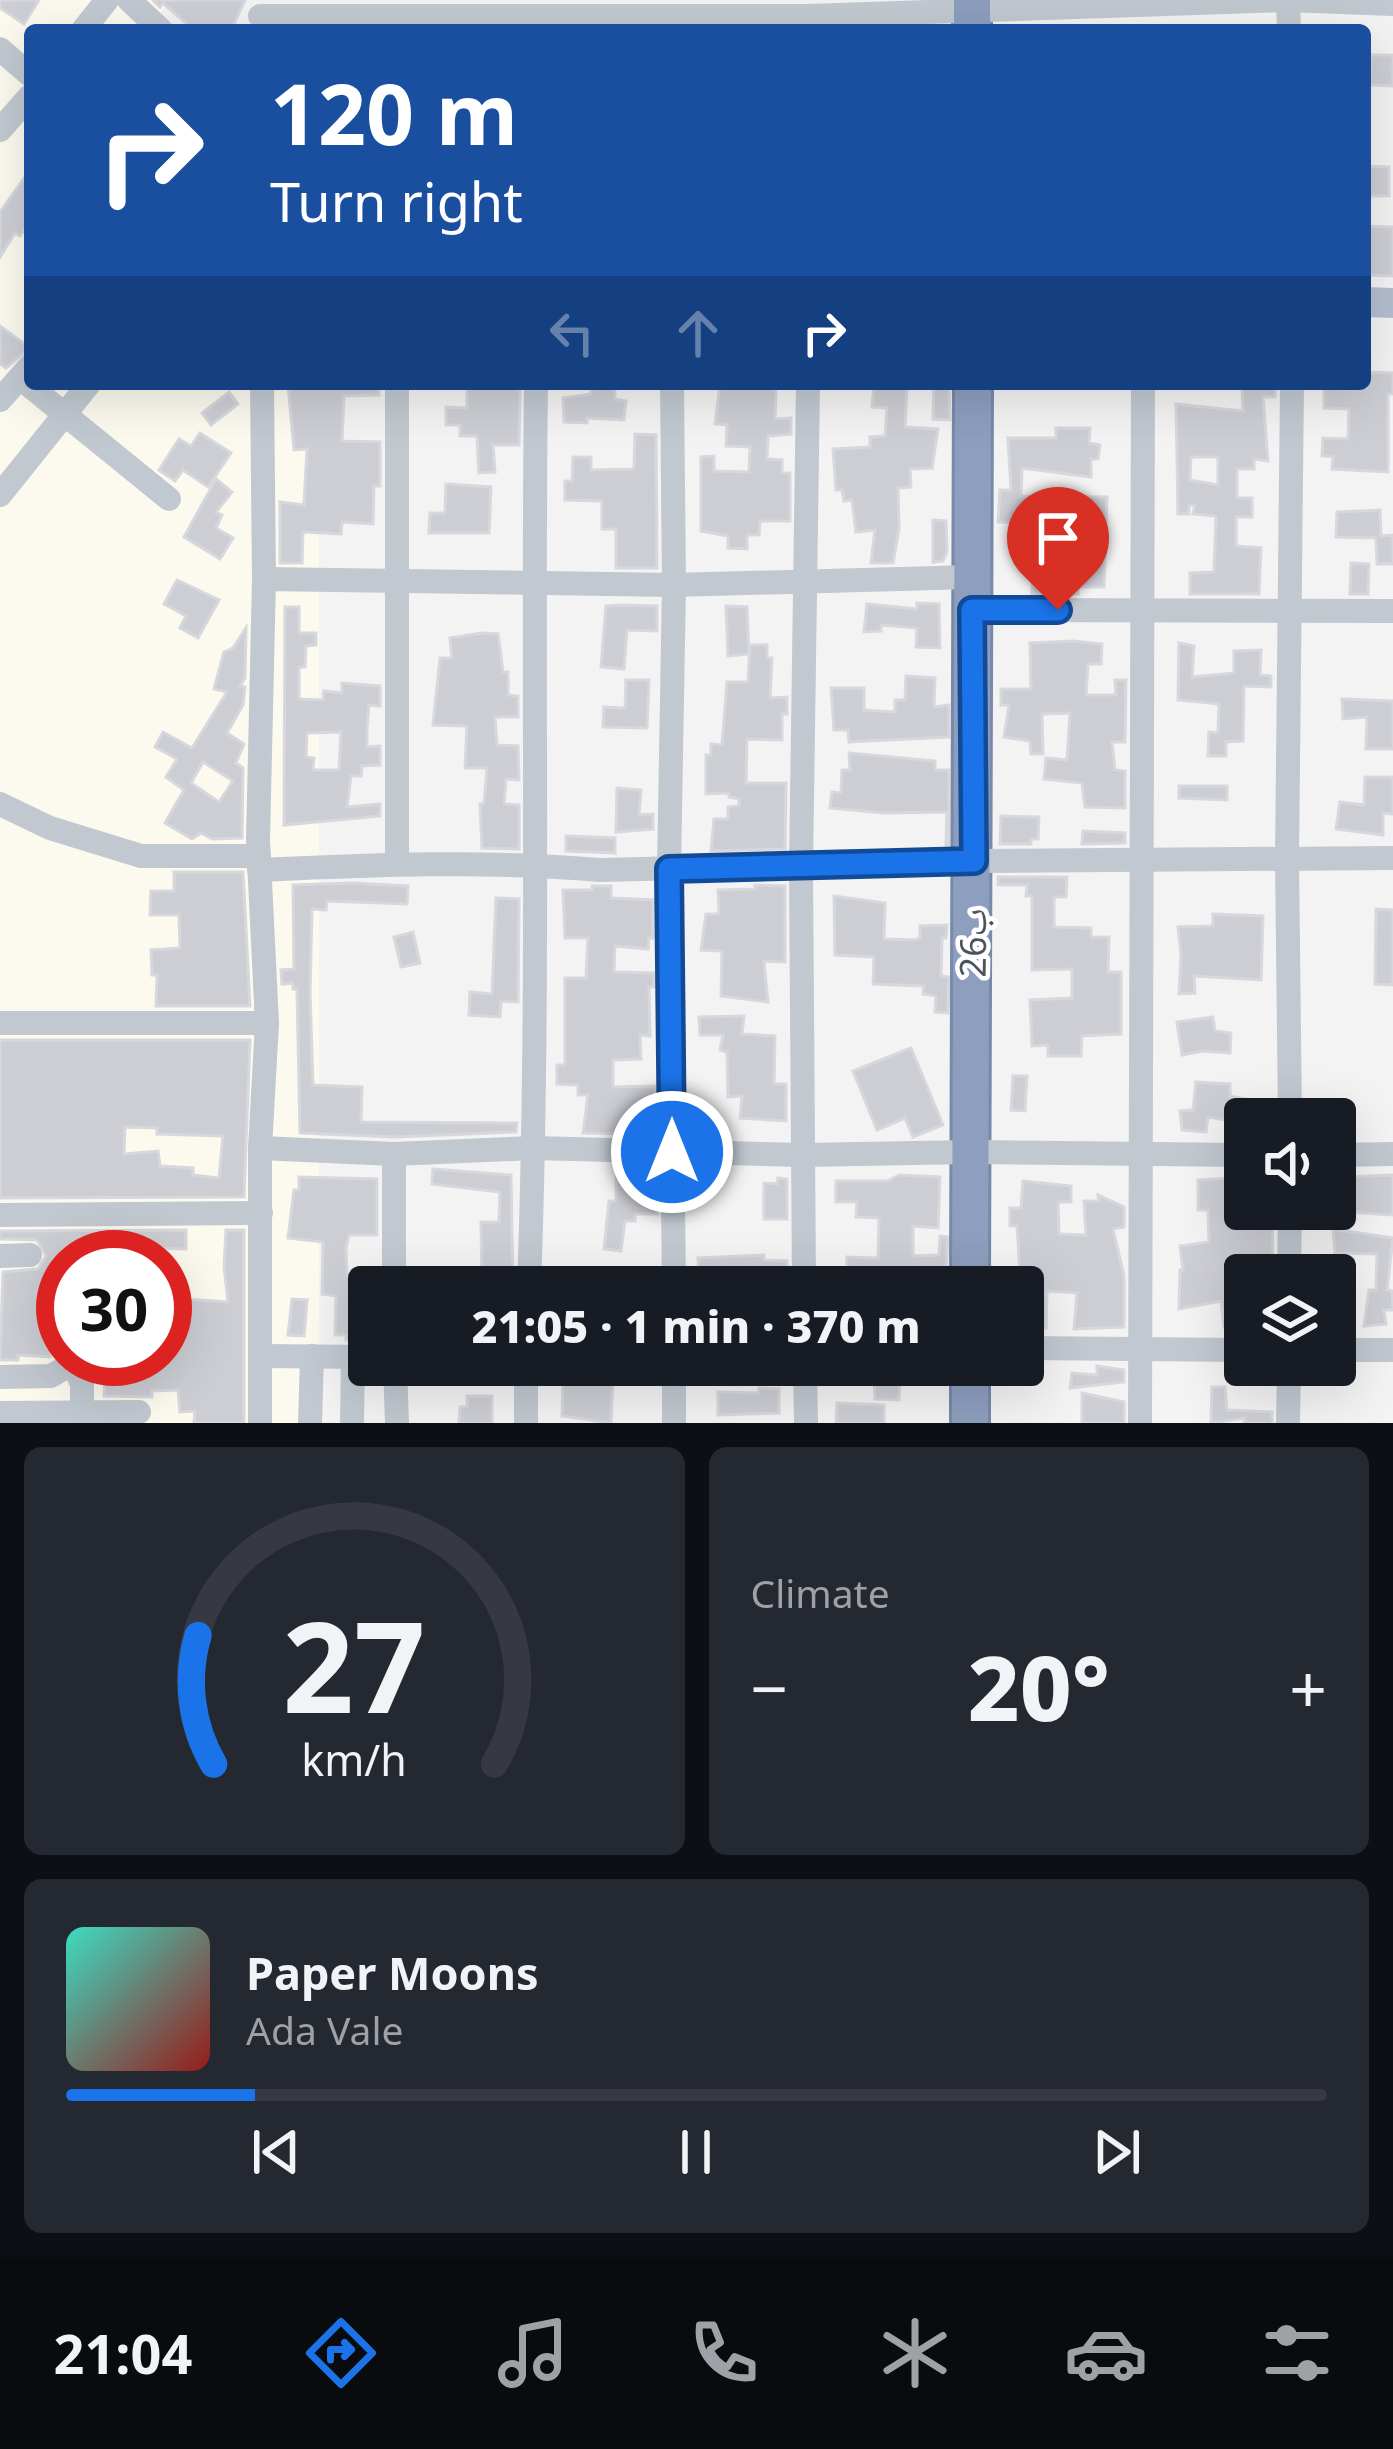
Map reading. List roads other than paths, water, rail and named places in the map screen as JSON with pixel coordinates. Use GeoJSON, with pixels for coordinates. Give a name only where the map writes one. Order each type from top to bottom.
{"type":"FeatureCollection","features":[{"type":"Feature","properties":{"kind":"highway","name":"26ب"},"geometry":{"type":"LineString","coordinates":[[970,1266],[973,390]]}},
{"type":"Feature","properties":{"kind":"highway"},"geometry":{"type":"LineString","coordinates":[[970,1386],[970,1423]]}},
{"type":"Feature","properties":{"kind":"street"},"geometry":{"type":"LineString","coordinates":[[88,24],[107,0]]}},
{"type":"Feature","properties":{"kind":"street"},"geometry":{"type":"LineString","coordinates":[[129,0],[155,24]]}},
{"type":"Feature","properties":{"kind":"street"},"geometry":{"type":"LineString","coordinates":[[260,15],[807,16],[972,14],[1142,2],[1393,4]]}},
{"type":"Feature","properties":{"kind":"street"},"geometry":{"type":"LineString","coordinates":[[0,49],[24,70]]}},
{"type":"Feature","properties":{"kind":"street"},"geometry":{"type":"LineString","coordinates":[[0,130],[24,103]]}},
{"type":"Feature","properties":{"kind":"street"},"geometry":{"type":"LineString","coordinates":[[11,385],[64,412],[169,499]]}},
{"type":"Feature","properties":{"kind":"street"},"geometry":{"type":"LineString","coordinates":[[0,495],[84,390]]}},
{"type":"Feature","properties":{"kind":"street"},"geometry":{"type":"LineString","coordinates":[[260,1423],[260,1148],[267,1023],[259,863],[262,390]]}},
{"type":"Feature","properties":{"kind":"street"},"geometry":{"type":"LineString","coordinates":[[397,390],[397,864]]}},
{"type":"Feature","properties":{"kind":"street"},"geometry":{"type":"LineString","coordinates":[[530,1266],[538,865],[533,583],[536,390]]}},
{"type":"Feature","properties":{"kind":"street"},"geometry":{"type":"LineString","coordinates":[[672,390],[669,869],[674,1266]]}},
{"type":"Feature","properties":{"kind":"street"},"geometry":{"type":"LineString","coordinates":[[804,1266],[801,868],[808,390]]}},
{"type":"Feature","properties":{"kind":"street"},"geometry":{"type":"LineString","coordinates":[[1140,1423],[1143,390]]}},
{"type":"Feature","properties":{"kind":"street"},"geometry":{"type":"LineString","coordinates":[[1290,1098],[1292,390]]}},
{"type":"Feature","properties":{"kind":"street"},"geometry":{"type":"LineString","coordinates":[[264,579],[674,585],[808,582],[1142,610],[1393,611]]}},
{"type":"Feature","properties":{"kind":"street"},"geometry":{"type":"LineString","coordinates":[[0,804],[50,828],[140,856],[259,863],[669,869],[1393,858]]}},
{"type":"Feature","properties":{"kind":"street"},"geometry":{"type":"LineString","coordinates":[[0,1023],[267,1023]]}},
{"type":"Feature","properties":{"kind":"street"},"geometry":{"type":"LineString","coordinates":[[260,1148],[394,1154],[534,1148],[803,1155],[1224,1155]]}},
{"type":"Feature","properties":{"kind":"street"},"geometry":{"type":"LineString","coordinates":[[394,1154],[394,1266]]}},
{"type":"Feature","properties":{"kind":"street"},"geometry":{"type":"LineString","coordinates":[[1356,1155],[1393,1154]]}},
{"type":"Feature","properties":{"kind":"street"},"geometry":{"type":"LineString","coordinates":[[0,1215],[261,1213]]}},
{"type":"Feature","properties":{"kind":"street"},"geometry":{"type":"LineString","coordinates":[[0,1256],[30,1255]]}},
{"type":"Feature","properties":{"kind":"street"},"geometry":{"type":"LineString","coordinates":[[1044,1349],[1224,1350]]}},
{"type":"Feature","properties":{"kind":"street"},"geometry":{"type":"LineString","coordinates":[[1356,1350],[1393,1351]]}},
{"type":"Feature","properties":{"kind":"street"},"geometry":{"type":"LineString","coordinates":[[261,1356],[348,1357]]}},
{"type":"Feature","properties":{"kind":"street"},"geometry":{"type":"LineString","coordinates":[[310,1423],[312,1356]]}},
{"type":"Feature","properties":{"kind":"street"},"geometry":{"type":"LineString","coordinates":[[0,1378],[36,1373]]}},
{"type":"Feature","properties":{"kind":"street"},"geometry":{"type":"LineString","coordinates":[[56,1418],[60,1386]]}},
{"type":"Feature","properties":{"kind":"street"},"geometry":{"type":"LineString","coordinates":[[82,1386],[82,1417]]}},
{"type":"Feature","properties":{"kind":"street"},"geometry":{"type":"LineString","coordinates":[[352,1423],[354,1386]]}},
{"type":"Feature","properties":{"kind":"street"},"geometry":{"type":"LineString","coordinates":[[396,1386],[397,1423]]}},
{"type":"Feature","properties":{"kind":"street"},"geometry":{"type":"LineString","coordinates":[[526,1386],[526,1423]]}},
{"type":"Feature","properties":{"kind":"street"},"geometry":{"type":"LineString","coordinates":[[674,1386],[674,1423]]}},
{"type":"Feature","properties":{"kind":"street"},"geometry":{"type":"LineString","coordinates":[[805,1386],[806,1423]]}},
{"type":"Feature","properties":{"kind":"street"},"geometry":{"type":"LineString","coordinates":[[1288,1423],[1289,1386]]}},
{"type":"Feature","properties":{"kind":"street"},"geometry":{"type":"LineString","coordinates":[[352,1396],[397,1396]]}},
{"type":"Feature","properties":{"kind":"street"},"geometry":{"type":"LineString","coordinates":[[17,1417],[139,1412]]}}]}
